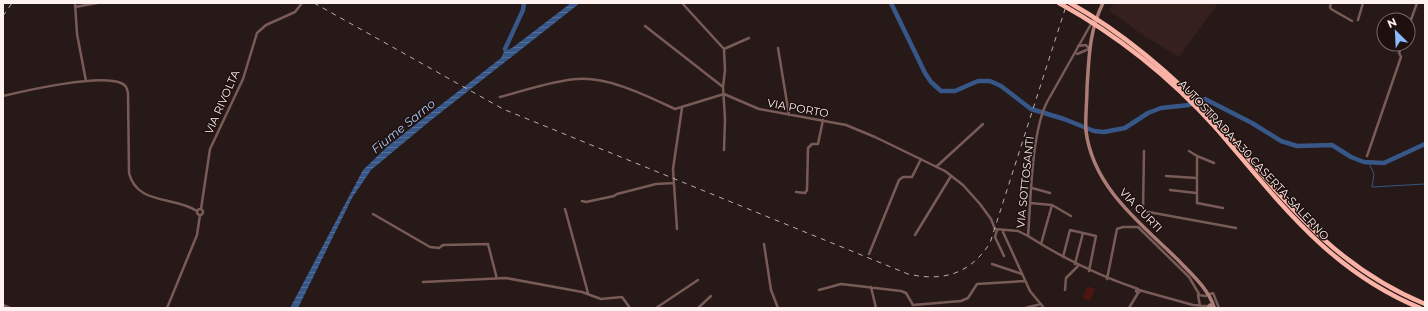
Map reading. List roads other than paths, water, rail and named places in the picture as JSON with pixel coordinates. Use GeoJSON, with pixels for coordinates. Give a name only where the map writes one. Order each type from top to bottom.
{"type":"FeatureCollection","features":[{"type":"Feature","properties":{"kind":"highway","name":"AUTOSTRADA A30 CASERTA-SALERNO"},"geometry":{"type":"LineString","coordinates":[[1060,3],[1093,23],[1145,60],[1218,126],[1297,222],[1328,252],[1383,290],[1420,308]]}},
{"type":"Feature","properties":{"kind":"highway","name":"AUTOSTRADA A30 CASERTA-SALERNO"},"geometry":{"type":"LineString","coordinates":[[1070,3],[1105,24],[1166,71],[1218,126],[1301,219],[1329,246],[1379,282],[1425,304]]}},
{"type":"Feature","properties":{"kind":"main road","name":"VIA CURTI"},"geometry":{"type":"LineString","coordinates":[[1103,3],[1093,28],[1089,49],[1086,120],[1088,139],[1097,168],[1108,188],[1121,205],[1198,281],[1210,300],[1208,307]]}},
{"type":"Feature","properties":{"kind":"street"},"geometry":{"type":"LineString","coordinates":[[86,81],[77,34],[75,5],[97,3]]}},
{"type":"Feature","properties":{"kind":"street","name":"VIA RIVOLTA"},"geometry":{"type":"LineString","coordinates":[[167,308],[197,235],[200,215],[203,212],[201,209],[210,148],[243,79],[257,33],[266,25],[295,12],[302,3]]}},
{"type":"Feature","properties":{"kind":"street"},"geometry":{"type":"LineString","coordinates":[[682,3],[724,49],[724,150]]}},
{"type":"Feature","properties":{"kind":"street","name":"VIA SOTTOSANTI"},"geometry":{"type":"LineString","coordinates":[[1103,3],[1078,46],[1041,116],[1034,152],[1028,236],[1076,265],[1107,279],[1132,287],[1137,291],[1208,307]]}},
{"type":"Feature","properties":{"kind":"street"},"geometry":{"type":"LineString","coordinates":[[1331,3],[1330,7],[1352,21]]}},
{"type":"Feature","properties":{"kind":"street"},"geometry":{"type":"LineString","coordinates":[[1358,20],[1363,3]]}},
{"type":"Feature","properties":{"kind":"street"},"geometry":{"type":"LineString","coordinates":[[645,26],[723,87]]}},
{"type":"Feature","properties":{"kind":"street"},"geometry":{"type":"LineString","coordinates":[[724,49],[749,38]]}},
{"type":"Feature","properties":{"kind":"street"},"geometry":{"type":"LineString","coordinates":[[1077,54],[1089,49],[1086,45],[1078,46]]}},
{"type":"Feature","properties":{"kind":"street"},"geometry":{"type":"LineString","coordinates":[[778,48],[788,115]]}},
{"type":"Feature","properties":{"kind":"street"},"geometry":{"type":"LineString","coordinates":[[1367,156],[1402,57],[1399,52]]}},
{"type":"Feature","properties":{"kind":"street"},"geometry":{"type":"LineString","coordinates":[[500,97],[579,79],[605,82],[634,91],[675,109],[724,94]]}},
{"type":"Feature","properties":{"kind":"street"},"geometry":{"type":"LineString","coordinates":[[3,96],[38,88],[86,81],[118,82],[126,87],[129,112],[129,173],[135,188],[145,194],[197,211],[200,215]]}},
{"type":"Feature","properties":{"kind":"street","name":"VIA PORTO"},"geometry":{"type":"LineString","coordinates":[[724,94],[759,109],[823,120],[852,127],[936,167],[963,185],[980,204],[996,230],[995,237],[1004,256]]}},
{"type":"Feature","properties":{"kind":"street"},"geometry":{"type":"LineString","coordinates":[[677,229],[673,164],[682,108]]}},
{"type":"Feature","properties":{"kind":"street"},"geometry":{"type":"LineString","coordinates":[[796,192],[805,193],[807,190],[808,148],[812,144],[818,144],[823,120]]}},
{"type":"Feature","properties":{"kind":"street"},"geometry":{"type":"LineString","coordinates":[[936,167],[983,124]]}},
{"type":"Feature","properties":{"kind":"street"},"geometry":{"type":"LineString","coordinates":[[1144,151],[1143,211],[1236,228]]}},
{"type":"Feature","properties":{"kind":"street"},"geometry":{"type":"LineString","coordinates":[[1189,151],[1214,163]]}},
{"type":"Feature","properties":{"kind":"street"},"geometry":{"type":"LineString","coordinates":[[1197,156],[1197,203],[1223,208]]}},
{"type":"Feature","properties":{"kind":"street"},"geometry":{"type":"LineString","coordinates":[[869,254],[899,180],[903,177],[912,177],[921,159]]}},
{"type":"Feature","properties":{"kind":"street"},"geometry":{"type":"LineString","coordinates":[[915,235],[951,176]]}},
{"type":"Feature","properties":{"kind":"street"},"geometry":{"type":"LineString","coordinates":[[1166,176],[1196,178]]}},
{"type":"Feature","properties":{"kind":"street"},"geometry":{"type":"LineString","coordinates":[[582,201],[586,202],[614,196],[656,184],[674,184]]}},
{"type":"Feature","properties":{"kind":"street"},"geometry":{"type":"LineString","coordinates":[[1032,188],[1050,193]]}},
{"type":"Feature","properties":{"kind":"street"},"geometry":{"type":"LineString","coordinates":[[1170,190],[1196,193]]}},
{"type":"Feature","properties":{"kind":"street"},"geometry":{"type":"LineString","coordinates":[[1030,203],[1052,205],[1071,216]]}},
{"type":"Feature","properties":{"kind":"street"},"geometry":{"type":"LineString","coordinates":[[1042,244],[1052,205]]}},
{"type":"Feature","properties":{"kind":"street"},"geometry":{"type":"LineString","coordinates":[[197,211],[201,209]]}},
{"type":"Feature","properties":{"kind":"street"},"geometry":{"type":"LineString","coordinates":[[565,209],[588,294]]}},
{"type":"Feature","properties":{"kind":"street"},"geometry":{"type":"LineString","coordinates":[[373,214],[430,247],[439,248],[443,245],[488,244],[497,279]]}},
{"type":"Feature","properties":{"kind":"street"},"geometry":{"type":"LineString","coordinates":[[1107,279],[1117,229],[1123,227],[1138,227],[1189,277],[1200,294],[1198,297],[1208,307]]}},
{"type":"Feature","properties":{"kind":"street"},"geometry":{"type":"LineString","coordinates":[[996,230],[1018,231],[1028,236]]}},
{"type":"Feature","properties":{"kind":"street"},"geometry":{"type":"LineString","coordinates":[[1063,257],[1070,230],[1096,236],[1089,271]]}},
{"type":"Feature","properties":{"kind":"street"},"geometry":{"type":"LineString","coordinates":[[1003,231],[1030,291],[1044,308]]}},
{"type":"Feature","properties":{"kind":"street"},"geometry":{"type":"LineString","coordinates":[[1065,290],[1066,278],[1076,265],[1083,233]]}},
{"type":"Feature","properties":{"kind":"street"},"geometry":{"type":"LineString","coordinates":[[764,244],[771,290],[778,308]]}},
{"type":"Feature","properties":{"kind":"street"},"geometry":{"type":"LineString","coordinates":[[992,264],[1022,274]]}},
{"type":"Feature","properties":{"kind":"street"},"geometry":{"type":"LineString","coordinates":[[423,282],[506,278],[539,283],[588,294],[601,299],[622,297],[630,308]]}},
{"type":"Feature","properties":{"kind":"street"},"geometry":{"type":"LineString","coordinates":[[656,308],[698,280]]}},
{"type":"Feature","properties":{"kind":"street"},"geometry":{"type":"LineString","coordinates":[[819,290],[841,284],[904,291],[913,305],[961,301],[968,298],[977,284],[1025,281]]}},
{"type":"Feature","properties":{"kind":"street"},"geometry":{"type":"LineString","coordinates":[[871,287],[876,308]]}},
{"type":"Feature","properties":{"kind":"street"},"geometry":{"type":"LineString","coordinates":[[1129,308],[1137,291]]}},
{"type":"Feature","properties":{"kind":"street"},"geometry":{"type":"LineString","coordinates":[[1210,294],[1213,293],[1219,308]]}},
{"type":"Feature","properties":{"kind":"street"},"geometry":{"type":"LineString","coordinates":[[1200,294],[1206,296]]}},
{"type":"Feature","properties":{"kind":"street"},"geometry":{"type":"LineString","coordinates":[[698,308],[711,296]]}},
{"type":"Feature","properties":{"kind":"street"},"geometry":{"type":"LineString","coordinates":[[1025,308],[1041,304]]}},
{"type":"Feature","properties":{"kind":"street"},"geometry":{"type":"LineString","coordinates":[[3,305],[10,308]]}},
{"type":"Feature","properties":{"kind":"water","name":"Fiume Sarno"},"geometry":{"type":"Polygon","coordinates":[[[571,3],[580,3],[430,121],[371,170],[352,198],[298,308],[290,308],[363,170],[388,146],[501,58],[507,45],[507,50],[512,48],[571,3]]]}},
{"type":"Feature","properties":{"kind":"waterway"},"geometry":{"type":"LineString","coordinates":[[505,49],[523,10],[524,3]]}},
{"type":"Feature","properties":{"kind":"waterway"},"geometry":{"type":"LineString","coordinates":[[891,3],[925,73],[931,82],[941,91],[955,91],[978,81],[990,81],[1001,86],[1031,109],[1064,119],[1094,131],[1104,132],[1125,128],[1148,113],[1161,108],[1189,105],[1205,99],[1252,123],[1281,141],[1297,146],[1332,145],[1351,157],[1364,162],[1384,163],[1425,144]]}},
{"type":"Feature","properties":{"kind":"waterway"},"geometry":{"type":"LineString","coordinates":[[1369,163],[1374,174],[1372,187],[1425,184]]}},
{"type":"Feature","properties":{"kind":"railway"},"geometry":{"type":"LineString","coordinates":[[3,16],[12,3]]}},
{"type":"Feature","properties":{"kind":"railway"},"geometry":{"type":"LineString","coordinates":[[314,3],[503,109],[908,274],[933,277],[944,276],[964,269],[974,262],[990,243],[1067,3]]}}]}
